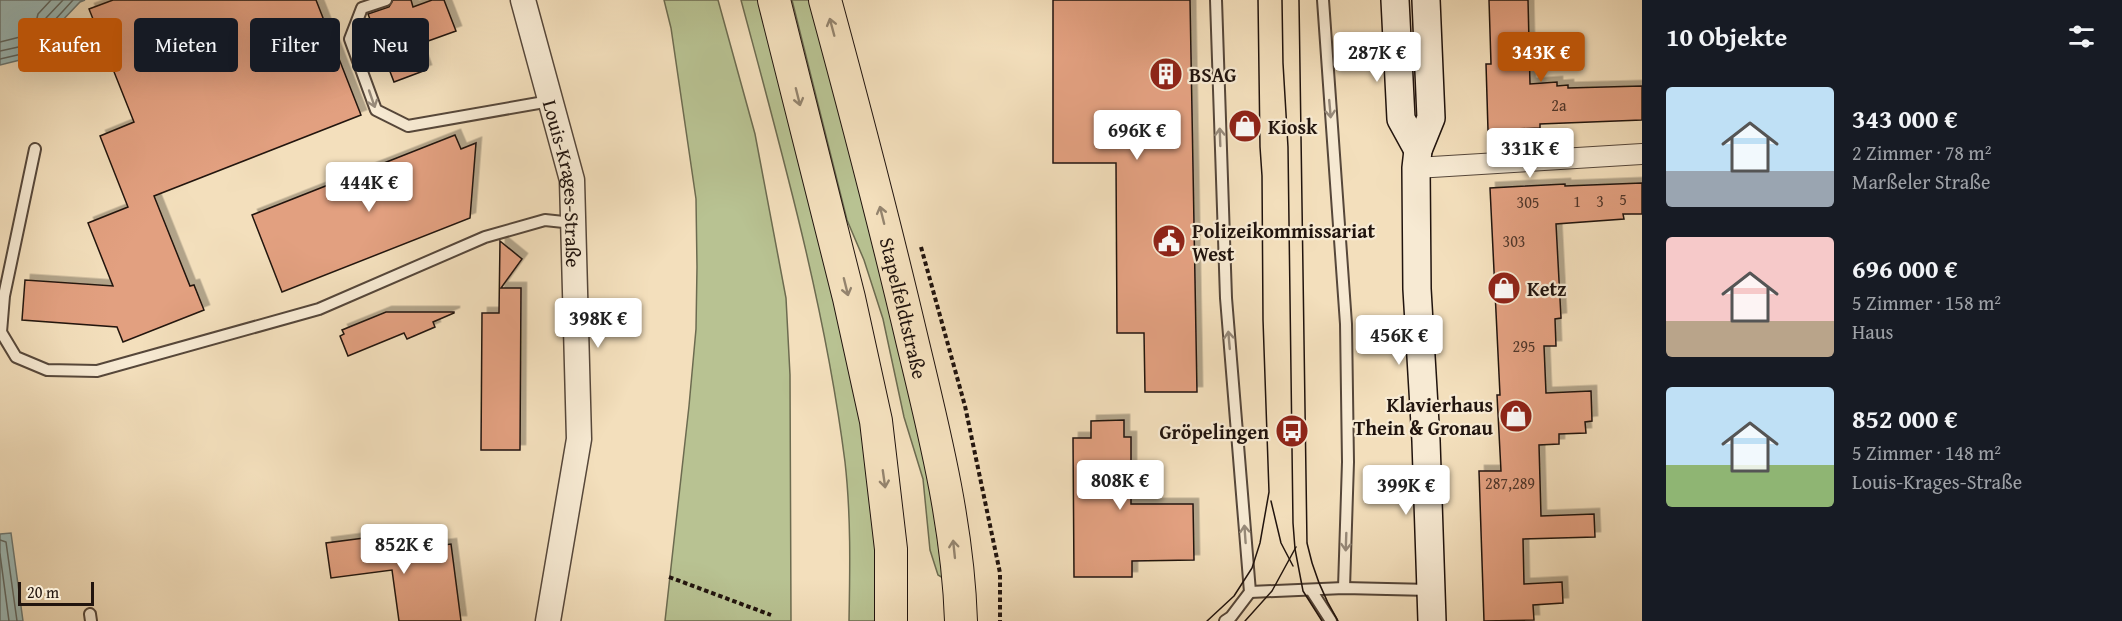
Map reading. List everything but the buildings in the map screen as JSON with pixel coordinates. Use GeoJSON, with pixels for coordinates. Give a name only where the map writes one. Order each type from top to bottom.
{"type":"FeatureCollection","features":[{"type":"Feature","properties":{"kind":"main road"},"geometry":{"type":"LineString","coordinates":[[774,0],[849,298],[876,421],[891,549],[895,616]]}},
{"type":"Feature","properties":{"kind":"main road","name":"Stapelfeldtstraße"},"geometry":{"type":"LineString","coordinates":[[825,0],[894,264],[933,430],[952,526],[961,621]]}},
{"type":"Feature","properties":{"kind":"main road"},"geometry":{"type":"LineString","coordinates":[[1395,0],[1401,119],[1417,159]]}},
{"type":"Feature","properties":{"kind":"main road"},"geometry":{"type":"LineString","coordinates":[[1426,0],[1431,118],[1417,159],[1417,289],[1426,441],[1432,621]]}},
{"type":"Feature","properties":{"kind":"street","name":"Louis-Krages-Straße"},"geometry":{"type":"LineString","coordinates":[[523,0],[572,180],[579,439],[548,621]]}},
{"type":"Feature","properties":{"kind":"street"},"geometry":{"type":"LineString","coordinates":[[1417,159],[1642,154]]}},
{"type":"Feature","properties":{"kind":"lane"},"geometry":{"type":"LineString","coordinates":[[386,0],[362,8],[350,39],[376,110],[408,126],[550,101]]}},
{"type":"Feature","properties":{"kind":"lane"},"geometry":{"type":"LineString","coordinates":[[1216,0],[1226,298],[1250,592],[1231,617],[1225,621]]}},
{"type":"Feature","properties":{"kind":"lane"},"geometry":{"type":"LineString","coordinates":[[1323,0],[1346,324],[1348,462],[1344,588]]}},
{"type":"Feature","properties":{"kind":"lane"},"geometry":{"type":"LineString","coordinates":[[35,149],[4,296],[1,332],[16,357],[47,370],[97,371],[308,312],[485,237],[545,220],[573,223]]}},
{"type":"Feature","properties":{"kind":"lane"},"geometry":{"type":"LineString","coordinates":[[1250,592],[1344,588],[1431,591]]}},
{"type":"Feature","properties":{"kind":"lane"},"geometry":{"type":"LineString","coordinates":[[1311,590],[1331,621]]}},
{"type":"Feature","properties":{"kind":"path"},"geometry":{"type":"LineString","coordinates":[[669,577],[771,615]]}},
{"type":"Feature","properties":{"kind":"green space"},"geometry":{"type":"Polygon","coordinates":[[[664,0],[718,0],[755,134],[786,298],[790,375],[791,621],[665,621],[696,329],[697,267],[696,199],[671,28],[664,0]]]}},
{"type":"Feature","properties":{"kind":"green space"},"geometry":{"type":"Polygon","coordinates":[[[741,0],[761,0],[802,159],[864,436],[874,523],[877,621],[849,621],[850,561],[845,462],[826,345],[801,230],[741,0]]]}},
{"type":"Feature","properties":{"kind":"green space"},"geometry":{"type":"Polygon","coordinates":[[[792,0],[815,0],[919,403],[943,578],[938,575],[930,550],[923,479],[904,417],[883,319],[864,260],[847,220],[792,0]]]}},
{"type":"Feature","properties":{"kind":"water"},"geometry":{"type":"Polygon","coordinates":[[[0,0],[85,0],[80,2],[65,18],[18,18],[18,60],[0,65],[0,0]]]}},
{"type":"Feature","properties":{"kind":"water"},"geometry":{"type":"Polygon","coordinates":[[[11,533],[23,621],[0,621],[0,534],[11,533]]]}},
{"type":"Feature","properties":{"kind":"tram line"},"geometry":{"type":"LineString","coordinates":[[1207,621],[1234,596],[1252,568],[1260,543],[1269,492],[1263,320],[1258,0]]}},
{"type":"Feature","properties":{"kind":"tram line"},"geometry":{"type":"LineString","coordinates":[[1282,0],[1288,147],[1293,523],[1295,549],[1303,591],[1322,621]]}},
{"type":"Feature","properties":{"kind":"tram line"},"geometry":{"type":"LineString","coordinates":[[1299,0],[1307,543],[1319,584],[1338,621]]}},
{"type":"Feature","properties":{"kind":"tram line"},"geometry":{"type":"LineString","coordinates":[[1271,501],[1281,543],[1293,566]]}},
{"type":"Feature","properties":{"kind":"tram line"},"geometry":{"type":"LineString","coordinates":[[1245,621],[1272,591],[1296,547]]}},
{"type":"Feature","properties":{"kind":"place","name":"BSAG"},"geometry":{"type":"Point","coordinates":[1166,74]}},
{"type":"Feature","properties":{"kind":"place","name":"Kiosk"},"geometry":{"type":"Point","coordinates":[1245,126]}},
{"type":"Feature","properties":{"kind":"place","name":"Polizeikommissariat West"},"geometry":{"type":"Point","coordinates":[1169,241]}},
{"type":"Feature","properties":{"kind":"place","name":"Ketz"},"geometry":{"type":"Point","coordinates":[1504,288]}},
{"type":"Feature","properties":{"kind":"place","name":"Klavierhaus Thein & Gronau"},"geometry":{"type":"Point","coordinates":[1516,416]}},
{"type":"Feature","properties":{"kind":"place","name":"Gröpelingen"},"geometry":{"type":"Point","coordinates":[1292,431]}}]}
